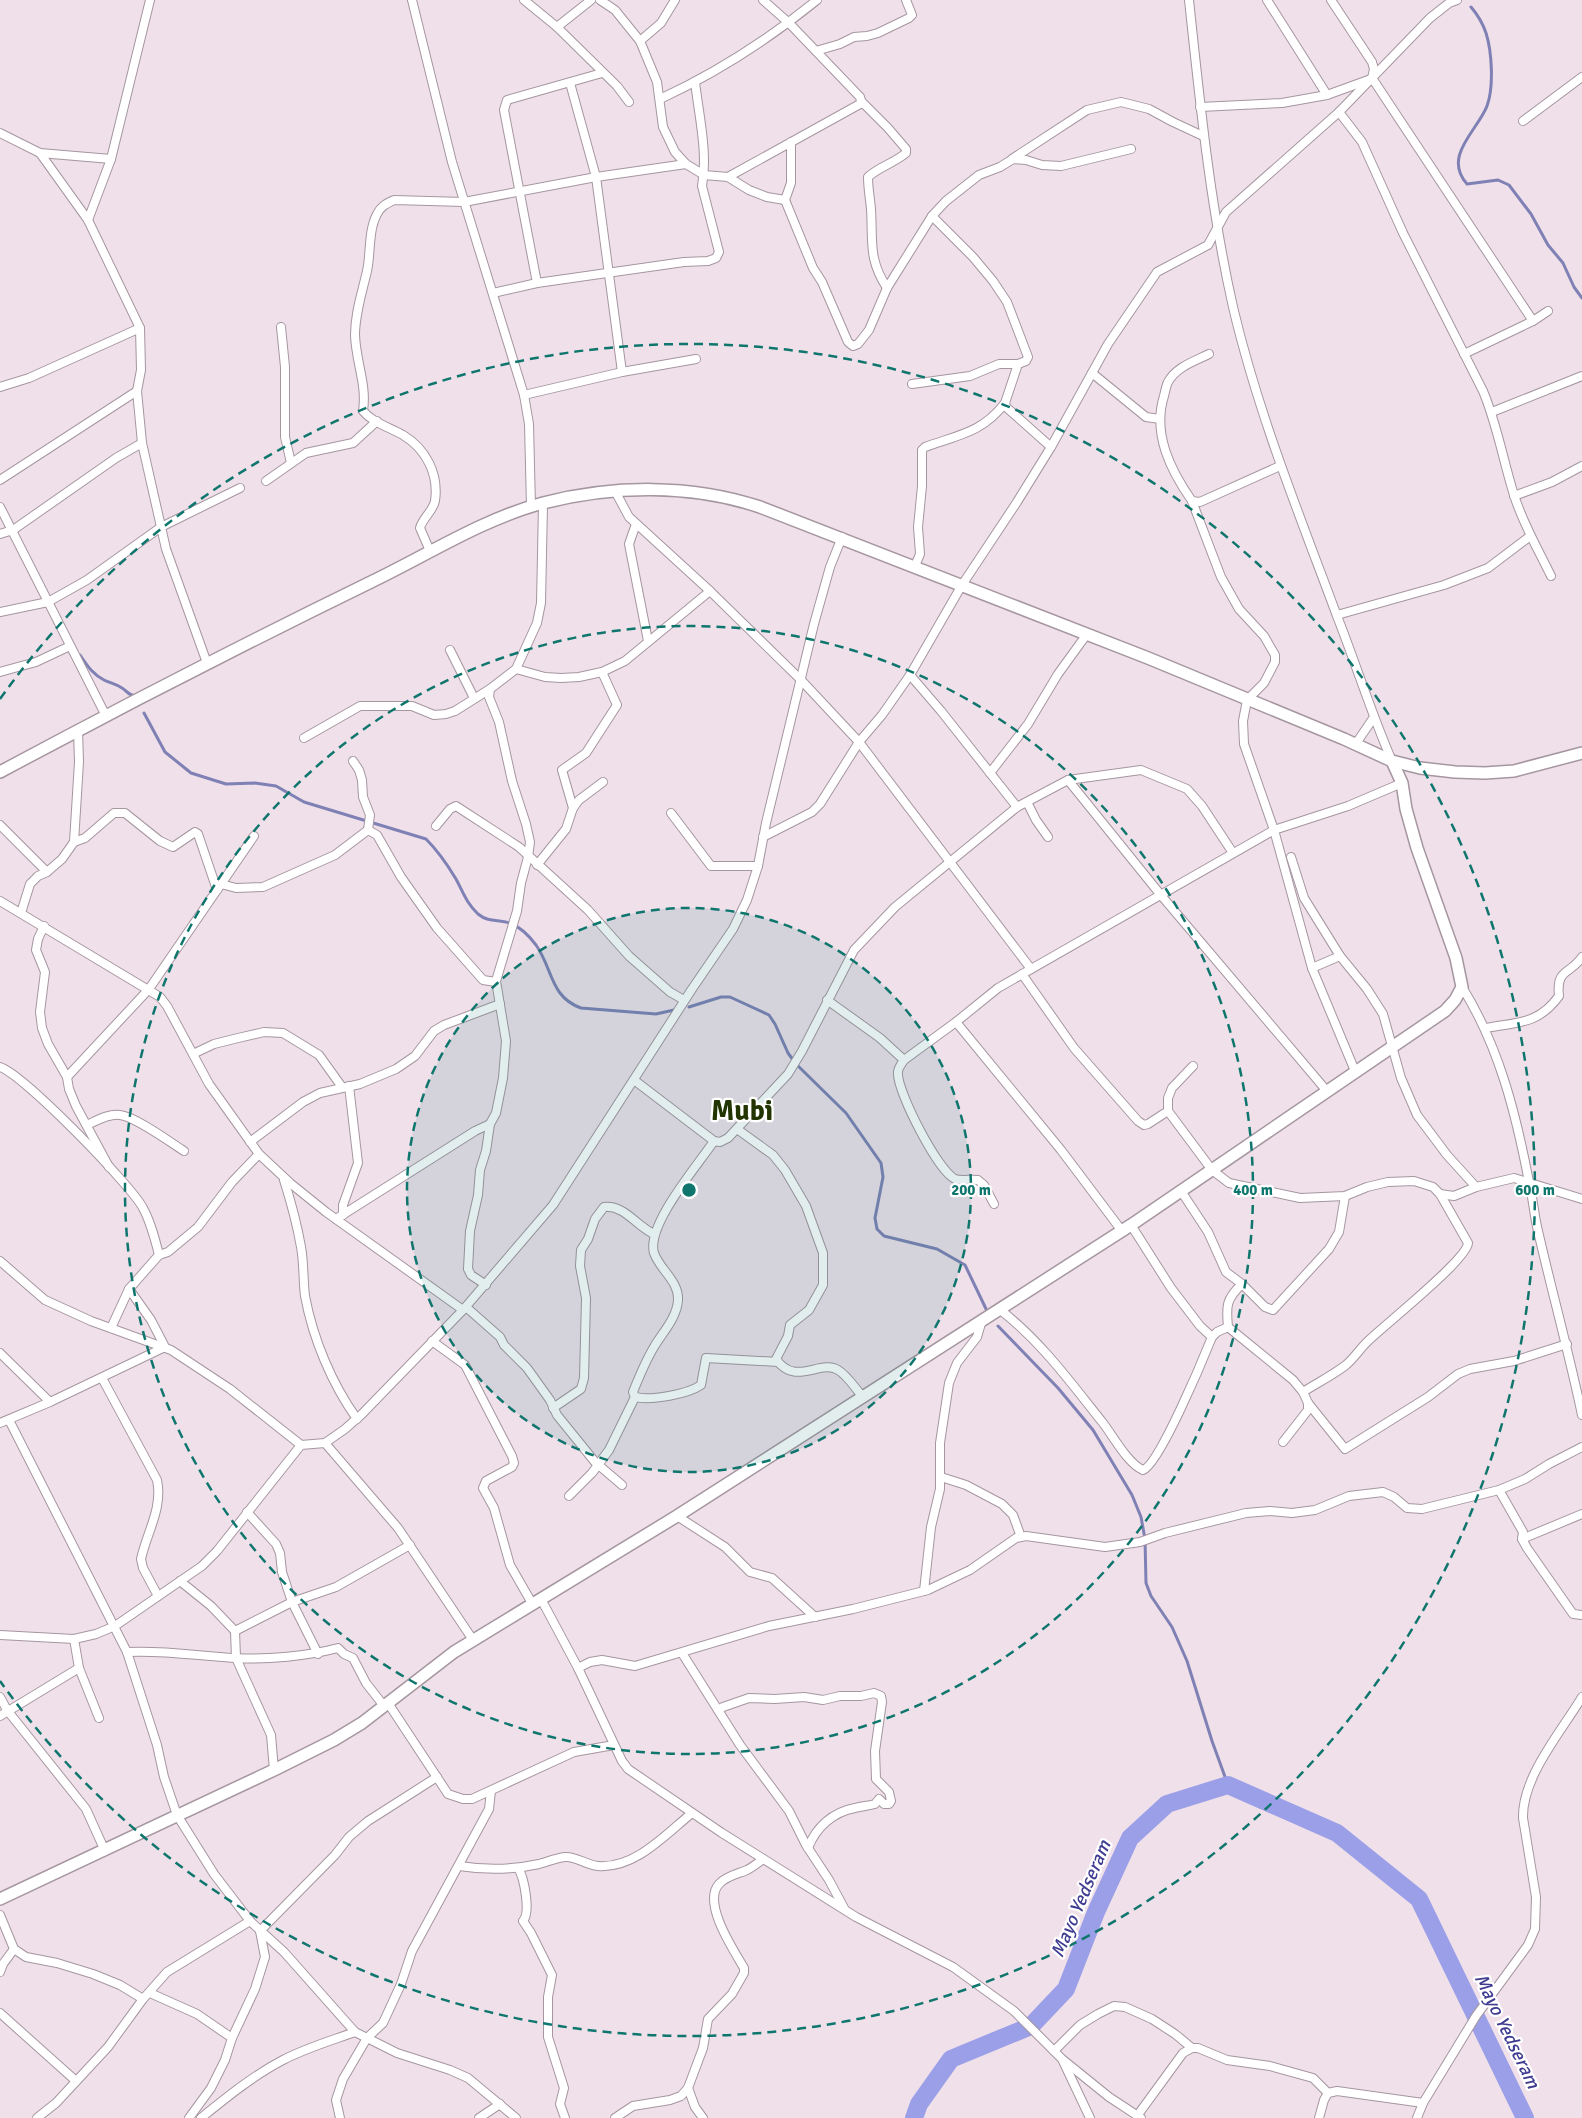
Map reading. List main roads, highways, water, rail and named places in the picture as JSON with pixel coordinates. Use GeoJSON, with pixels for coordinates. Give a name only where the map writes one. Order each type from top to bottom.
{"type":"FeatureCollection","features":[{"type":"Feature","properties":{"kind":"waterway"},"geometry":{"type":"LineString","coordinates":[[1471,7],[1480,19],[1488,41],[1491,59],[1491,89],[1483,115],[1460,153],[1458,163],[1460,174],[1467,184],[1498,180],[1509,185],[1531,214],[1548,245],[1563,263],[1574,287],[1582,298]]}},
{"type":"Feature","properties":{"kind":"waterway"},"geometry":{"type":"LineString","coordinates":[[80,655],[96,675],[135,696]]}},
{"type":"Feature","properties":{"kind":"waterway"},"geometry":{"type":"LineString","coordinates":[[144,713],[165,752],[191,773],[226,784],[255,783],[276,786],[304,802],[426,839],[446,863],[468,902],[478,914],[490,920],[510,923],[531,939],[542,954],[558,990],[571,1003],[581,1008],[656,1014],[674,1010]]}},
{"type":"Feature","properties":{"kind":"waterway"},"geometry":{"type":"LineString","coordinates":[[689,1007],[721,997],[730,997],[769,1015],[788,1053],[796,1064],[846,1113],[881,1163],[883,1177],[875,1218],[877,1229],[884,1236],[937,1249],[965,1265],[988,1313]]}},
{"type":"Feature","properties":{"kind":"waterway"},"geometry":{"type":"LineString","coordinates":[[998,1326],[1058,1388],[1093,1430],[1132,1495],[1141,1517],[1145,1539],[1146,1583],[1151,1596],[1172,1627],[1187,1661],[1228,1785]]}},
{"type":"Feature","properties":{"kind":"waterway","name":"Mayo Yedseram"},"geometry":{"type":"LineString","coordinates":[[914,2118],[919,2104],[951,2059],[1031,2026],[1066,1989],[1096,1912],[1130,1838],[1167,1804],[1228,1785],[1337,1833],[1419,1899],[1525,2118]]}},
{"type":"Feature","properties":{"kind":"district","name":"Mubi"},"geometry":{"type":"Point","coordinates":[742,1111]}}]}
